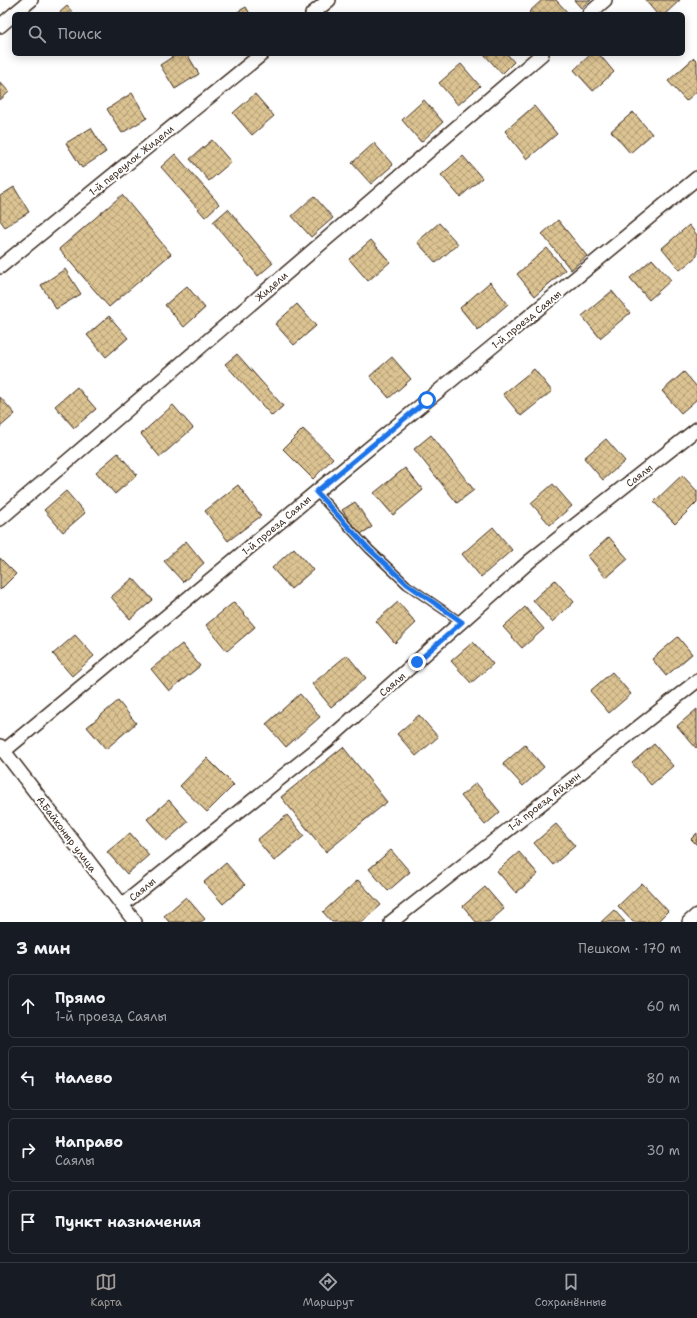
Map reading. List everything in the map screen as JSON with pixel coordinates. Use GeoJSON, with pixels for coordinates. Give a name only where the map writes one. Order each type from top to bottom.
{"type":"FeatureCollection","features":[{"type":"Feature","properties":{"kind":"street"},"geometry":{"type":"LineString","coordinates":[[16,12],[31,0]]}},
{"type":"Feature","properties":{"kind":"street"},"geometry":{"type":"LineString","coordinates":[[314,12],[329,0]]}},
{"type":"Feature","properties":{"kind":"street"},"geometry":{"type":"LineString","coordinates":[[591,12],[605,0]]}},
{"type":"Feature","properties":{"kind":"street"},"geometry":{"type":"LineString","coordinates":[[0,26],[12,16]]}},
{"type":"Feature","properties":{"kind":"street","name":"1-й переулок Жидели"},"geometry":{"type":"LineString","coordinates":[[0,267],[260,56]]}},
{"type":"Feature","properties":{"kind":"street","name":"Жидели"},"geometry":{"type":"LineString","coordinates":[[0,519],[540,56]]}},
{"type":"Feature","properties":{"kind":"street","name":"1-й проезд Саялы"},"geometry":{"type":"LineString","coordinates":[[2,749],[697,178]]}},
{"type":"Feature","properties":{"kind":"street","name":"Саялы"},"geometry":{"type":"LineString","coordinates":[[122,905],[327,741],[532,560],[697,429]]}},
{"type":"Feature","properties":{"kind":"street","name":"1-й проезд Айдын"},"geometry":{"type":"LineString","coordinates":[[391,922],[697,681]]}},
{"type":"Feature","properties":{"kind":"street","name":"А.Байконыр улица"},"geometry":{"type":"LineString","coordinates":[[2,749],[135,922]]}},
{"type":"Feature","properties":{"kind":"street"},"geometry":{"type":"LineString","coordinates":[[688,922],[697,915]]}},
{"type":"Feature","properties":{"kind":"lane"},"geometry":{"type":"LineString","coordinates":[[316,492],[369,549],[407,584],[462,622]]}},
{"type":"Feature","properties":{"kind":"building"},"geometry":{"type":"Polygon","coordinates":[[[542,0],[556,0],[567,12],[529,12],[542,0]]]}},
{"type":"Feature","properties":{"kind":"building"},"geometry":{"type":"Polygon","coordinates":[[[574,0],[591,0],[581,8],[574,0]]]}},
{"type":"Feature","properties":{"kind":"building"},"geometry":{"type":"Polygon","coordinates":[[[645,0],[680,0],[667,12],[655,12],[645,0]]]}},
{"type":"Feature","properties":{"kind":"building"},"geometry":{"type":"Polygon","coordinates":[[[67,6],[72,12],[60,12],[67,6]]]}},
{"type":"Feature","properties":{"kind":"building"},"geometry":{"type":"Polygon","coordinates":[[[246,7],[249,12],[237,12],[246,7]]]}},
{"type":"Feature","properties":{"kind":"building"},"geometry":{"type":"Polygon","coordinates":[[[174,56],[188,56],[199,74],[175,89],[160,65],[174,56]]]}},
{"type":"Feature","properties":{"kind":"building"},"geometry":{"type":"Polygon","coordinates":[[[486,56],[509,56],[514,62],[502,74],[486,56]]]}},
{"type":"Feature","properties":{"kind":"building"},"geometry":{"type":"Polygon","coordinates":[[[589,56],[601,56],[614,72],[593,91],[574,70],[589,56]]]}},
{"type":"Feature","properties":{"kind":"building"},"geometry":{"type":"Polygon","coordinates":[[[694,58],[697,61],[697,91],[686,101],[668,81],[694,58]]]}},
{"type":"Feature","properties":{"kind":"building"},"geometry":{"type":"Polygon","coordinates":[[[461,64],[480,86],[458,105],[439,83],[461,64]]]}},
{"type":"Feature","properties":{"kind":"building"},"geometry":{"type":"Polygon","coordinates":[[[0,82],[9,92],[0,100],[0,82]]]}},
{"type":"Feature","properties":{"kind":"building"},"geometry":{"type":"Polygon","coordinates":[[[132,93],[147,118],[122,133],[107,109],[132,93]]]}},
{"type":"Feature","properties":{"kind":"building"},"geometry":{"type":"Polygon","coordinates":[[[255,94],[274,116],[252,135],[233,113],[255,94]]]}},
{"type":"Feature","properties":{"kind":"building"},"geometry":{"type":"Polygon","coordinates":[[[424,100],[443,122],[421,142],[402,120],[424,100]]]}},
{"type":"Feature","properties":{"kind":"building"},"geometry":{"type":"Polygon","coordinates":[[[534,106],[557,134],[527,159],[505,131],[534,106]]]}},
{"type":"Feature","properties":{"kind":"building"},"geometry":{"type":"Polygon","coordinates":[[[633,112],[652,134],[630,153],[611,131],[633,112]]]}},
{"type":"Feature","properties":{"kind":"building"},"geometry":{"type":"Polygon","coordinates":[[[91,128],[106,152],[82,168],[66,143],[91,128]]]}},
{"type":"Feature","properties":{"kind":"building"},"geometry":{"type":"Polygon","coordinates":[[[212,140],[231,162],[209,181],[190,159],[212,140]]]}},
{"type":"Feature","properties":{"kind":"building"},"geometry":{"type":"Polygon","coordinates":[[[374,143],[393,165],[371,184],[352,163],[374,143]]]}},
{"type":"Feature","properties":{"kind":"building"},"geometry":{"type":"Polygon","coordinates":[[[175,154],[219,204],[205,217],[161,167],[175,154]]]}},
{"type":"Feature","properties":{"kind":"building"},"geometry":{"type":"Polygon","coordinates":[[[463,156],[482,178],[460,197],[441,175],[463,156]]]}},
{"type":"Feature","properties":{"kind":"building"},"geometry":{"type":"Polygon","coordinates":[[[14,187],[29,212],[5,227],[0,220],[0,196],[14,187]]]}},
{"type":"Feature","properties":{"kind":"building"},"geometry":{"type":"Polygon","coordinates":[[[122,195],[171,254],[109,307],[59,249],[122,195]]]}},
{"type":"Feature","properties":{"kind":"building"},"geometry":{"type":"Polygon","coordinates":[[[314,196],[333,218],[311,237],[292,216],[314,196]]]}},
{"type":"Feature","properties":{"kind":"building"},"geometry":{"type":"Polygon","coordinates":[[[228,209],[273,263],[258,276],[213,222],[228,209]]]}},
{"type":"Feature","properties":{"kind":"building"},"geometry":{"type":"Polygon","coordinates":[[[558,220],[587,256],[571,270],[542,234],[558,220]]]}},
{"type":"Feature","properties":{"kind":"building"},"geometry":{"type":"Polygon","coordinates":[[[439,223],[458,244],[436,263],[417,242],[439,223]]]}},
{"type":"Feature","properties":{"kind":"building"},"geometry":{"type":"Polygon","coordinates":[[[689,225],[697,235],[697,256],[680,270],[662,248],[689,225]]]}},
{"type":"Feature","properties":{"kind":"building"},"geometry":{"type":"Polygon","coordinates":[[[371,240],[390,262],[368,281],[349,259],[371,240]]]}},
{"type":"Feature","properties":{"kind":"building"},"geometry":{"type":"Polygon","coordinates":[[[547,248],[565,270],[535,296],[517,274],[547,248]]]}},
{"type":"Feature","properties":{"kind":"building"},"geometry":{"type":"Polygon","coordinates":[[[652,259],[671,280],[649,300],[630,278],[652,259]]]}},
{"type":"Feature","properties":{"kind":"building"},"geometry":{"type":"Polygon","coordinates":[[[65,269],[81,294],[56,309],[41,285],[65,269]]]}},
{"type":"Feature","properties":{"kind":"building"},"geometry":{"type":"Polygon","coordinates":[[[490,282],[508,304],[478,330],[460,308],[490,282]]]}},
{"type":"Feature","properties":{"kind":"building"},"geometry":{"type":"Polygon","coordinates":[[[187,286],[205,308],[184,327],[165,305],[187,286]]]}},
{"type":"Feature","properties":{"kind":"building"},"geometry":{"type":"Polygon","coordinates":[[[612,291],[630,313],[600,338],[582,316],[612,291]]]}},
{"type":"Feature","properties":{"kind":"building"},"geometry":{"type":"Polygon","coordinates":[[[297,304],[316,326],[294,345],[275,324],[297,304]]]}},
{"type":"Feature","properties":{"kind":"building"},"geometry":{"type":"Polygon","coordinates":[[[109,316],[128,338],[106,357],[87,335],[109,316]]]}},
{"type":"Feature","properties":{"kind":"building"},"geometry":{"type":"Polygon","coordinates":[[[237,354],[283,406],[272,416],[225,364],[237,354]]]}},
{"type":"Feature","properties":{"kind":"building"},"geometry":{"type":"Polygon","coordinates":[[[392,357],[411,379],[389,398],[370,376],[392,357]]]}},
{"type":"Feature","properties":{"kind":"building"},"geometry":{"type":"Polygon","coordinates":[[[534,369],[552,391],[521,416],[503,394],[534,369]]]}},
{"type":"Feature","properties":{"kind":"building"},"geometry":{"type":"Polygon","coordinates":[[[684,372],[697,387],[697,399],[681,413],[662,391],[684,372]]]}},
{"type":"Feature","properties":{"kind":"building"},"geometry":{"type":"Polygon","coordinates":[[[77,387],[96,409],[74,428],[55,406],[77,387]]]}},
{"type":"Feature","properties":{"kind":"building"},"geometry":{"type":"Polygon","coordinates":[[[0,397],[15,414],[0,427],[0,397]]]}},
{"type":"Feature","properties":{"kind":"building"},"geometry":{"type":"Polygon","coordinates":[[[173,405],[193,428],[160,457],[141,434],[173,405]]]}},
{"type":"Feature","properties":{"kind":"building"},"geometry":{"type":"Polygon","coordinates":[[[303,429],[333,458],[313,479],[283,449],[303,429]]]}},
{"type":"Feature","properties":{"kind":"building"},"geometry":{"type":"Polygon","coordinates":[[[431,435],[474,490],[457,503],[414,449],[431,435]]]}},
{"type":"Feature","properties":{"kind":"building"},"geometry":{"type":"Polygon","coordinates":[[[606,439],[625,461],[603,480],[584,458],[606,439]]]}},
{"type":"Feature","properties":{"kind":"building"},"geometry":{"type":"Polygon","coordinates":[[[118,453],[137,475],[115,494],[96,472],[118,453]]]}},
{"type":"Feature","properties":{"kind":"building"},"geometry":{"type":"Polygon","coordinates":[[[405,468],[423,490],[393,515],[374,493],[405,468]]]}},
{"type":"Feature","properties":{"kind":"building"},"geometry":{"type":"Polygon","coordinates":[[[682,475],[697,491],[697,502],[675,524],[654,502],[682,475]]]}},
{"type":"Feature","properties":{"kind":"building"},"geometry":{"type":"Polygon","coordinates":[[[553,484],[572,506],[550,525],[531,503],[553,484]]]}},
{"type":"Feature","properties":{"kind":"building"},"geometry":{"type":"Polygon","coordinates":[[[238,485],[261,516],[228,541],[205,511],[238,485]]]}},
{"type":"Feature","properties":{"kind":"building"},"geometry":{"type":"Polygon","coordinates":[[[66,491],[85,513],[63,532],[44,510],[66,491]]]}},
{"type":"Feature","properties":{"kind":"building"},"geometry":{"type":"Polygon","coordinates":[[[355,502],[372,527],[359,535],[342,510],[355,502]]]}},
{"type":"Feature","properties":{"kind":"building"},"geometry":{"type":"Polygon","coordinates":[[[493,527],[512,550],[481,577],[462,554],[493,527]]]}},
{"type":"Feature","properties":{"kind":"building"},"geometry":{"type":"Polygon","coordinates":[[[609,537],[628,559],[606,578],[588,556],[609,537]]]}},
{"type":"Feature","properties":{"kind":"building"},"geometry":{"type":"Polygon","coordinates":[[[186,541],[204,563],[183,582],[164,561],[186,541]]]}},
{"type":"Feature","properties":{"kind":"building"},"geometry":{"type":"Polygon","coordinates":[[[294,548],[313,570],[291,589],[272,568],[294,548]]]}},
{"type":"Feature","properties":{"kind":"building"},"geometry":{"type":"Polygon","coordinates":[[[0,558],[16,574],[0,590],[0,558]]]}},
{"type":"Feature","properties":{"kind":"building"},"geometry":{"type":"Polygon","coordinates":[[[133,578],[153,600],[130,619],[111,597],[133,578]]]}},
{"type":"Feature","properties":{"kind":"building"},"geometry":{"type":"Polygon","coordinates":[[[555,580],[574,602],[552,622],[533,600],[555,580]]]}},
{"type":"Feature","properties":{"kind":"building"},"geometry":{"type":"Polygon","coordinates":[[[234,602],[255,627],[227,651],[206,625],[234,602]]]}},
{"type":"Feature","properties":{"kind":"building"},"geometry":{"type":"Polygon","coordinates":[[[398,602],[416,623],[395,643],[376,621],[398,602]]]}},
{"type":"Feature","properties":{"kind":"building"},"geometry":{"type":"Polygon","coordinates":[[[525,607],[544,629],[522,648],[503,627],[525,607]]]}},
{"type":"Feature","properties":{"kind":"building"},"geometry":{"type":"Polygon","coordinates":[[[75,635],[94,656],[72,676],[53,654],[75,635]]]}},
{"type":"Feature","properties":{"kind":"building"},"geometry":{"type":"Polygon","coordinates":[[[678,637],[692,654],[666,676],[652,659],[678,637]]]}},
{"type":"Feature","properties":{"kind":"building"},"geometry":{"type":"Polygon","coordinates":[[[473,642],[493,664],[471,683],[451,661],[473,642]]]}},
{"type":"Feature","properties":{"kind":"building"},"geometry":{"type":"Polygon","coordinates":[[[182,644],[200,666],[169,691],[151,669],[182,644]]]}},
{"type":"Feature","properties":{"kind":"building"},"geometry":{"type":"Polygon","coordinates":[[[347,655],[366,678],[331,707],[312,684],[347,655]]]}},
{"type":"Feature","properties":{"kind":"building"},"geometry":{"type":"Polygon","coordinates":[[[612,672],[631,694],[609,713],[590,691],[612,672]]]}},
{"type":"Feature","properties":{"kind":"building"},"geometry":{"type":"Polygon","coordinates":[[[300,694],[320,717],[286,747],[266,724],[300,694]]]}},
{"type":"Feature","properties":{"kind":"building"},"geometry":{"type":"Polygon","coordinates":[[[118,701],[136,723],[106,749],[87,727],[118,701]]]}},
{"type":"Feature","properties":{"kind":"building"},"geometry":{"type":"Polygon","coordinates":[[[697,709],[697,747],[696,748],[677,726],[697,709]]]}},
{"type":"Feature","properties":{"kind":"building"},"geometry":{"type":"Polygon","coordinates":[[[419,715],[438,737],[416,756],[397,734],[419,715]]]}},
{"type":"Feature","properties":{"kind":"building"},"geometry":{"type":"Polygon","coordinates":[[[654,744],[673,766],[651,785],[632,763],[654,744]]]}},
{"type":"Feature","properties":{"kind":"building"},"geometry":{"type":"Polygon","coordinates":[[[525,745],[544,767],[523,786],[503,764],[525,745]]]}},
{"type":"Feature","properties":{"kind":"building"},"geometry":{"type":"Polygon","coordinates":[[[343,747],[387,802],[326,852],[281,797],[343,747]]]}},
{"type":"Feature","properties":{"kind":"building"},"geometry":{"type":"Polygon","coordinates":[[[207,758],[234,785],[207,812],[180,786],[207,758]]]}},
{"type":"Feature","properties":{"kind":"building"},"geometry":{"type":"Polygon","coordinates":[[[476,783],[500,812],[485,825],[461,796],[476,783]]]}},
{"type":"Feature","properties":{"kind":"building"},"geometry":{"type":"Polygon","coordinates":[[[169,800],[188,822],[166,841],[147,819],[169,800]]]}},
{"type":"Feature","properties":{"kind":"building"},"geometry":{"type":"Polygon","coordinates":[[[287,815],[304,836],[274,861],[257,840],[287,815]]]}},
{"type":"Feature","properties":{"kind":"building"},"geometry":{"type":"Polygon","coordinates":[[[556,824],[575,846],[553,865],[534,843],[556,824]]]}},
{"type":"Feature","properties":{"kind":"building"},"geometry":{"type":"Polygon","coordinates":[[[130,833],[149,855],[127,874],[107,852],[130,833]]]}},
{"type":"Feature","properties":{"kind":"building"},"geometry":{"type":"Polygon","coordinates":[[[697,833],[697,845],[691,839],[697,833]]]}},
{"type":"Feature","properties":{"kind":"building"},"geometry":{"type":"Polygon","coordinates":[[[391,850],[410,872],[388,891],[369,869],[391,850]]]}},
{"type":"Feature","properties":{"kind":"building"},"geometry":{"type":"Polygon","coordinates":[[[519,852],[538,874],[516,893],[497,871],[519,852]]]}},
{"type":"Feature","properties":{"kind":"building"},"geometry":{"type":"Polygon","coordinates":[[[226,863],[245,885],[223,904],[204,882],[226,863]]]}},
{"type":"Feature","properties":{"kind":"building"},"geometry":{"type":"Polygon","coordinates":[[[358,880],[381,905],[362,922],[332,922],[323,912],[358,880]]]}},
{"type":"Feature","properties":{"kind":"building"},"geometry":{"type":"Polygon","coordinates":[[[642,883],[668,911],[657,922],[633,922],[618,906],[642,883]]]}},
{"type":"Feature","properties":{"kind":"building"},"geometry":{"type":"Polygon","coordinates":[[[485,887],[504,909],[489,922],[476,922],[463,906],[485,887]]]}},
{"type":"Feature","properties":{"kind":"building"},"geometry":{"type":"Polygon","coordinates":[[[186,897],[205,919],[201,922],[169,922],[164,916],[186,897]]]}},
{"type":"Feature","properties":{"kind":"building"},"geometry":{"type":"Polygon","coordinates":[[[614,910],[625,922],[601,922],[614,910]]]}},
{"type":"Feature","properties":{"kind":"route"},"geometry":{"type":"LineString","coordinates":[[417,662],[462,622],[407,584],[369,549],[316,492],[427,400]]}}]}
